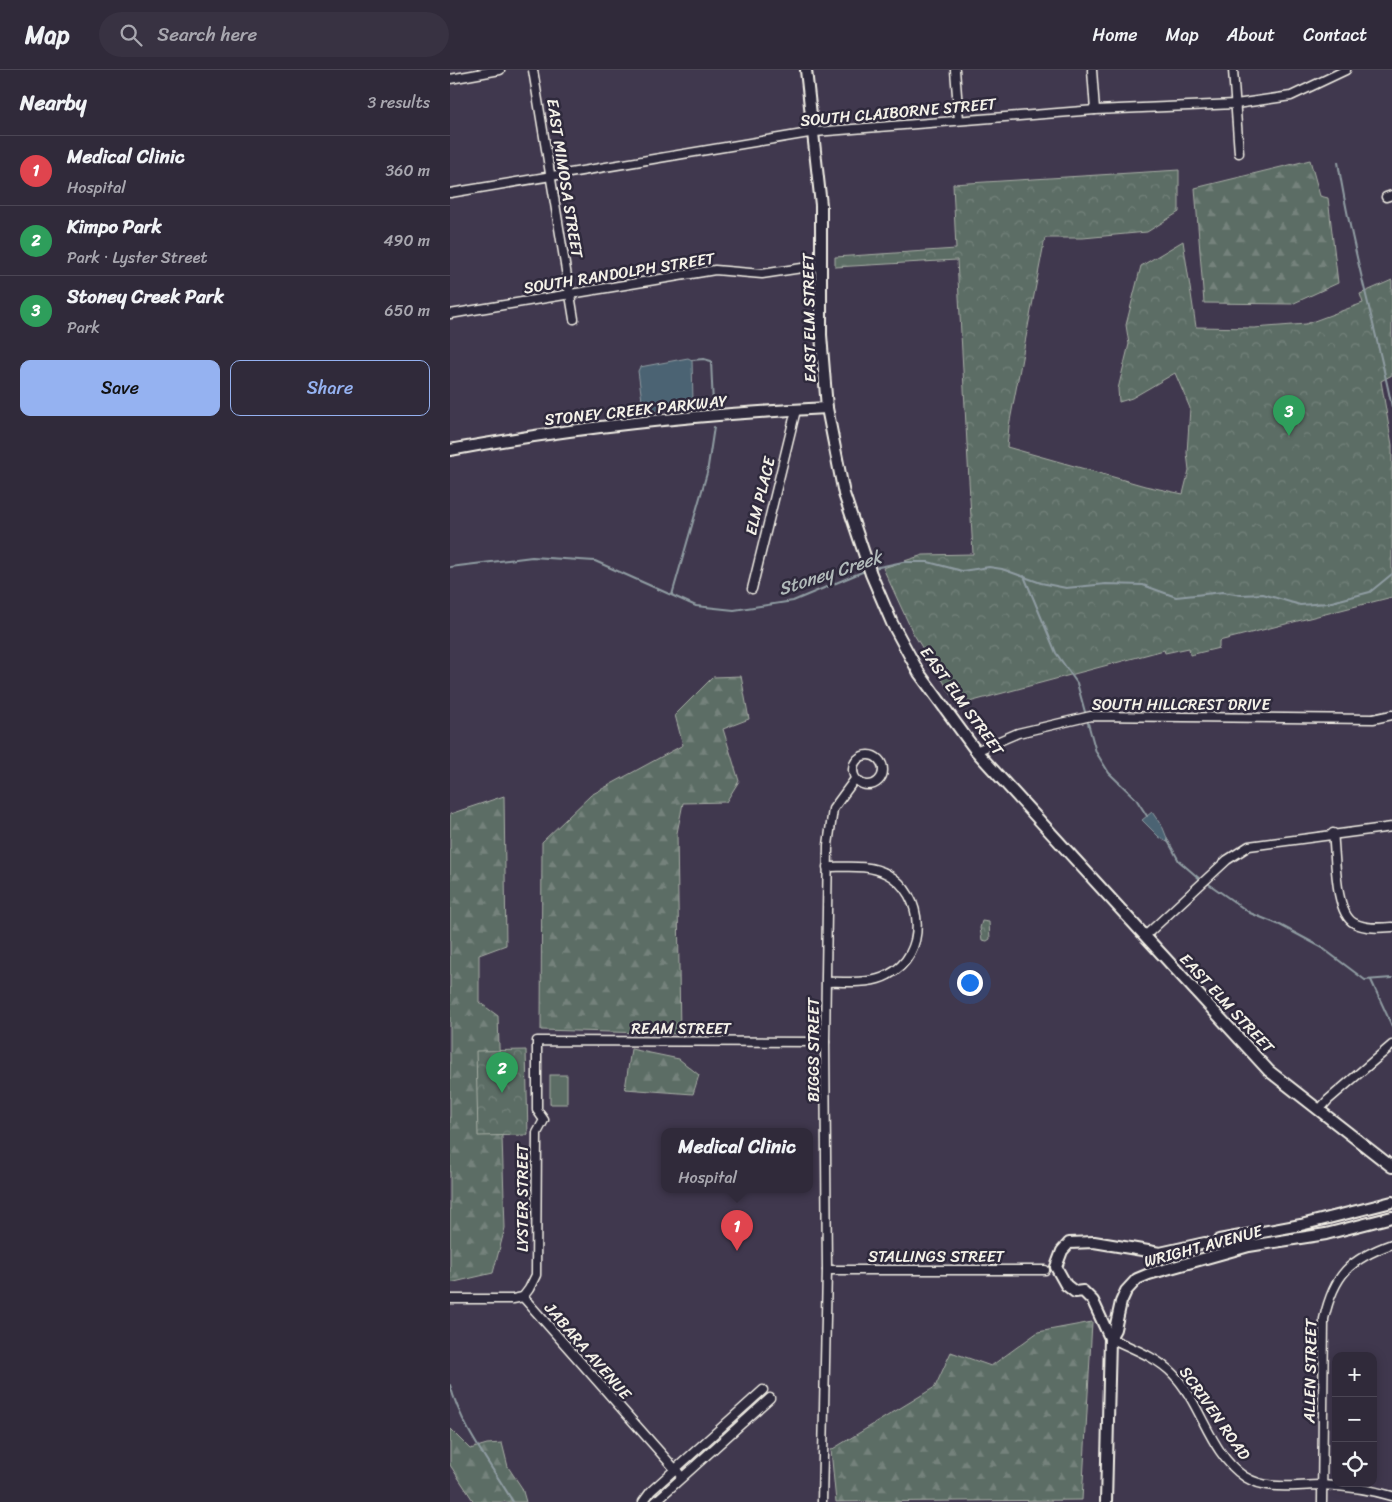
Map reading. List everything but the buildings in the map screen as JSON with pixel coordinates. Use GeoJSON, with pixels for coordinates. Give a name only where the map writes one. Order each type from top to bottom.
{"type":"FeatureCollection","features":[{"type":"Feature","properties":{"kind":"street"},"geometry":{"type":"LineString","coordinates":[[450,79],[500,70]]}},
{"type":"Feature","properties":{"kind":"street","name":"EAST MIMOSA STREET"},"geometry":{"type":"LineString","coordinates":[[533,70],[574,319]]}},
{"type":"Feature","properties":{"kind":"street","name":"EAST ELM STREET"},"geometry":{"type":"LineString","coordinates":[[806,70],[821,205],[821,335],[826,408],[844,494],[864,555],[892,623],[919,673],[976,751],[1269,1071],[1392,1167]]}},
{"type":"Feature","properties":{"kind":"street"},"geometry":{"type":"LineString","coordinates":[[955,70],[959,120]]}},
{"type":"Feature","properties":{"kind":"street"},"geometry":{"type":"LineString","coordinates":[[1092,70],[1095,110]]}},
{"type":"Feature","properties":{"kind":"street"},"geometry":{"type":"LineString","coordinates":[[1233,70],[1238,153]]}},
{"type":"Feature","properties":{"kind":"street","name":"SOUTH CLAIBORNE STREET"},"geometry":{"type":"LineString","coordinates":[[450,193],[814,132],[1095,110],[1236,104],[1291,96],[1346,70]]}},
{"type":"Feature","properties":{"kind":"street","name":"SOUTH RANDOLPH STREET"},"geometry":{"type":"LineString","coordinates":[[450,314],[715,270],[762,274],[822,265]]}},
{"type":"Feature","properties":{"kind":"street","name":"STONEY CREEK PARKWAY"},"geometry":{"type":"LineString","coordinates":[[450,450],[516,438],[689,418],[826,408]]}},
{"type":"Feature","properties":{"kind":"street","name":"ELM PLACE"},"geometry":{"type":"LineString","coordinates":[[752,589],[796,410]]}},
{"type":"Feature","properties":{"kind":"street","name":"SOUTH HILLCREST DRIVE"},"geometry":{"type":"LineString","coordinates":[[976,751],[1018,733],[1091,716],[1373,719],[1392,715]]}},
{"type":"Feature","properties":{"kind":"street"},"geometry":{"type":"LineString","coordinates":[[870,754],[880,759],[884,769],[881,778],[873,785],[865,785],[855,778],[852,769],[853,763],[859,756],[870,754]]}},
{"type":"Feature","properties":{"kind":"street","name":"BIGGS STREET"},"geometry":{"type":"LineString","coordinates":[[822,1502],[827,1270],[827,867],[833,809],[855,778]]}},
{"type":"Feature","properties":{"kind":"street"},"geometry":{"type":"LineString","coordinates":[[1145,936],[1227,860],[1249,846],[1334,833],[1392,827]]}},
{"type":"Feature","properties":{"kind":"street"},"geometry":{"type":"LineString","coordinates":[[1334,833],[1340,906],[1352,923],[1374,929],[1392,927]]}},
{"type":"Feature","properties":{"kind":"street"},"geometry":{"type":"LineString","coordinates":[[827,867],[871,868],[888,874],[903,886],[913,902],[917,919],[917,936],[912,951],[901,965],[888,975],[871,981],[827,982]]}},
{"type":"Feature","properties":{"kind":"street","name":"REAM STREET"},"geometry":{"type":"LineString","coordinates":[[537,1041],[826,1042]]}},
{"type":"Feature","properties":{"kind":"street","name":"LYSTER STREET"},"geometry":{"type":"LineString","coordinates":[[523,1296],[536,1275],[537,1133],[544,1120],[537,1110],[537,1041]]}},
{"type":"Feature","properties":{"kind":"street"},"geometry":{"type":"LineString","coordinates":[[1318,1110],[1392,1045]]}},
{"type":"Feature","properties":{"kind":"street","name":"WRIGHT AVENUE"},"geometry":{"type":"LineString","coordinates":[[1219,1240],[1301,1225],[1392,1202]]}},
{"type":"Feature","properties":{"kind":"street","name":"WRIGHT AVENUE"},"geometry":{"type":"LineString","coordinates":[[1110,1338],[1115,1329],[1121,1302],[1126,1291],[1138,1280],[1149,1274],[1249,1246],[1326,1234],[1392,1217]]}},
{"type":"Feature","properties":{"kind":"street","name":"WRIGHT AVENUE"},"geometry":{"type":"LineString","coordinates":[[1110,1338],[1093,1301],[1083,1291],[1075,1292],[1066,1285],[1056,1267],[1068,1243],[1094,1242],[1160,1253],[1205,1243]]}},
{"type":"Feature","properties":{"kind":"street","name":"ALLEN STREET"},"geometry":{"type":"LineString","coordinates":[[1322,1502],[1324,1319],[1329,1296],[1343,1272],[1365,1254],[1392,1244]]}},
{"type":"Feature","properties":{"kind":"street","name":"STALLINGS STREET"},"geometry":{"type":"LineString","coordinates":[[827,1270],[1045,1270]]}},
{"type":"Feature","properties":{"kind":"street","name":"JABARA AVENUE"},"geometry":{"type":"LineString","coordinates":[[450,1299],[513,1299],[523,1296],[682,1478]]}},
{"type":"Feature","properties":{"kind":"street"},"geometry":{"type":"LineString","coordinates":[[1106,1502],[1110,1338]]}},
{"type":"Feature","properties":{"kind":"street","name":"SCRIVEN ROAD"},"geometry":{"type":"LineString","coordinates":[[1110,1338],[1160,1363],[1173,1374],[1230,1463],[1246,1477],[1270,1486],[1322,1485],[1374,1491],[1392,1496]]}},
{"type":"Feature","properties":{"kind":"street"},"geometry":{"type":"LineString","coordinates":[[643,1502],[651,1491],[763,1390]]}},
{"type":"Feature","properties":{"kind":"street"},"geometry":{"type":"LineString","coordinates":[[655,1502],[770,1398]]}},
{"type":"Feature","properties":{"kind":"green space"},"geometry":{"type":"Polygon","coordinates":[[[1310,160],[1320,196],[1328,198],[1338,283],[1292,304],[1204,303],[1195,188],[1310,160]]]}},
{"type":"Feature","properties":{"kind":"green space"},"geometry":{"type":"Polygon","coordinates":[[[1179,170],[1179,212],[1147,232],[1083,238],[1045,238],[1009,426],[1007,447],[1145,486],[1183,494],[1189,470],[1187,453],[1190,408],[1175,373],[1132,398],[1119,402],[1118,389],[1129,344],[1126,325],[1141,266],[1183,241],[1196,327],[1254,328],[1306,324],[1363,303],[1360,294],[1392,280],[1392,375],[1381,381],[1392,445],[1392,597],[1219,641],[1219,648],[1190,655],[1189,648],[1165,653],[1164,650],[958,705],[913,633],[883,568],[923,555],[973,554],[957,260],[835,267],[835,257],[956,249],[953,184],[1179,170]]]}},
{"type":"Feature","properties":{"kind":"green space"},"geometry":{"type":"Polygon","coordinates":[[[741,676],[749,719],[723,729],[739,781],[726,802],[683,803],[677,833],[680,1034],[541,1030],[542,842],[591,795],[683,745],[675,715],[713,677],[741,676]]]}},
{"type":"Feature","properties":{"kind":"green space"},"geometry":{"type":"Polygon","coordinates":[[[504,796],[506,945],[479,955],[479,1002],[498,1016],[505,1228],[493,1273],[450,1283],[450,814],[504,796]]]}},
{"type":"Feature","properties":{"kind":"green space"},"geometry":{"type":"Polygon","coordinates":[[[982,921],[989,922],[990,939],[987,941],[982,940],[980,928],[982,921]]]}},
{"type":"Feature","properties":{"kind":"green space"},"geometry":{"type":"Polygon","coordinates":[[[631,1049],[679,1059],[699,1075],[693,1094],[625,1089],[631,1049]]]}},
{"type":"Feature","properties":{"kind":"green space"},"geometry":{"type":"Polygon","coordinates":[[[526,1050],[528,1135],[478,1136],[476,1051],[526,1050]]]}},
{"type":"Feature","properties":{"kind":"green space"},"geometry":{"type":"Polygon","coordinates":[[[550,1075],[567,1075],[567,1104],[550,1104],[550,1075]]]}},
{"type":"Feature","properties":{"kind":"green space"},"geometry":{"type":"Polygon","coordinates":[[[1092,1322],[1082,1500],[836,1502],[831,1450],[935,1387],[951,1352],[991,1366],[1038,1332],[1092,1322]]]}},
{"type":"Feature","properties":{"kind":"green space"},"geometry":{"type":"Polygon","coordinates":[[[450,1429],[470,1449],[487,1444],[502,1443],[508,1467],[522,1488],[526,1502],[474,1502],[450,1465],[450,1429]]]}},
{"type":"Feature","properties":{"kind":"water"},"geometry":{"type":"Polygon","coordinates":[[[688,358],[692,360],[693,402],[678,408],[645,412],[638,371],[640,367],[688,358]]]}},
{"type":"Feature","properties":{"kind":"water"},"geometry":{"type":"Polygon","coordinates":[[[1152,812],[1163,828],[1169,843],[1159,837],[1142,820],[1152,812]]]}},
{"type":"Feature","properties":{"kind":"waterway"},"geometry":{"type":"LineString","coordinates":[[1338,162],[1356,254],[1392,407]]}},
{"type":"Feature","properties":{"kind":"waterway"},"geometry":{"type":"LineString","coordinates":[[692,360],[704,359],[711,361],[713,405]]}},
{"type":"Feature","properties":{"kind":"waterway"},"geometry":{"type":"LineString","coordinates":[[672,595],[707,473],[714,427]]}},
{"type":"Feature","properties":{"kind":"waterway","name":"Stoney Creek"},"geometry":{"type":"LineString","coordinates":[[450,567],[532,557],[595,561],[696,606],[734,610],[793,601],[867,570]]}},
{"type":"Feature","properties":{"kind":"waterway","name":"Stoney Creek"},"geometry":{"type":"LineString","coordinates":[[874,568],[903,562],[928,562],[962,571],[989,567],[1002,569],[1041,583],[1066,588],[1106,584],[1143,585],[1176,597],[1223,592],[1241,595],[1263,594],[1300,605],[1328,603],[1370,592],[1392,574]]}},
{"type":"Feature","properties":{"kind":"waterway"},"geometry":{"type":"LineString","coordinates":[[1024,576],[1056,653],[1077,683],[1085,712]]}},
{"type":"Feature","properties":{"kind":"waterway"},"geometry":{"type":"LineString","coordinates":[[1088,723],[1096,752],[1109,773],[1136,799],[1147,816]]}},
{"type":"Feature","properties":{"kind":"waterway"},"geometry":{"type":"LineString","coordinates":[[1168,841],[1179,861],[1201,880]]}},
{"type":"Feature","properties":{"kind":"waterway"},"geometry":{"type":"LineString","coordinates":[[1206,882],[1250,913],[1280,925],[1321,947],[1365,980],[1392,978]]}},
{"type":"Feature","properties":{"kind":"waterway"},"geometry":{"type":"LineString","coordinates":[[1371,980],[1392,1026]]}},
{"type":"Feature","properties":{"kind":"waterway"},"geometry":{"type":"LineString","coordinates":[[450,1385],[469,1431],[513,1502]]}},
{"type":"Feature","properties":{"kind":"place","name":"Stoney Creek Park"},"geometry":{"type":"Point","coordinates":[1289,436]}},
{"type":"Feature","properties":{"kind":"place","name":"Kimpo Park"},"geometry":{"type":"Point","coordinates":[502,1093]}},
{"type":"Feature","properties":{"kind":"place","name":"Medical Clinic"},"geometry":{"type":"Point","coordinates":[737,1251]}}]}
